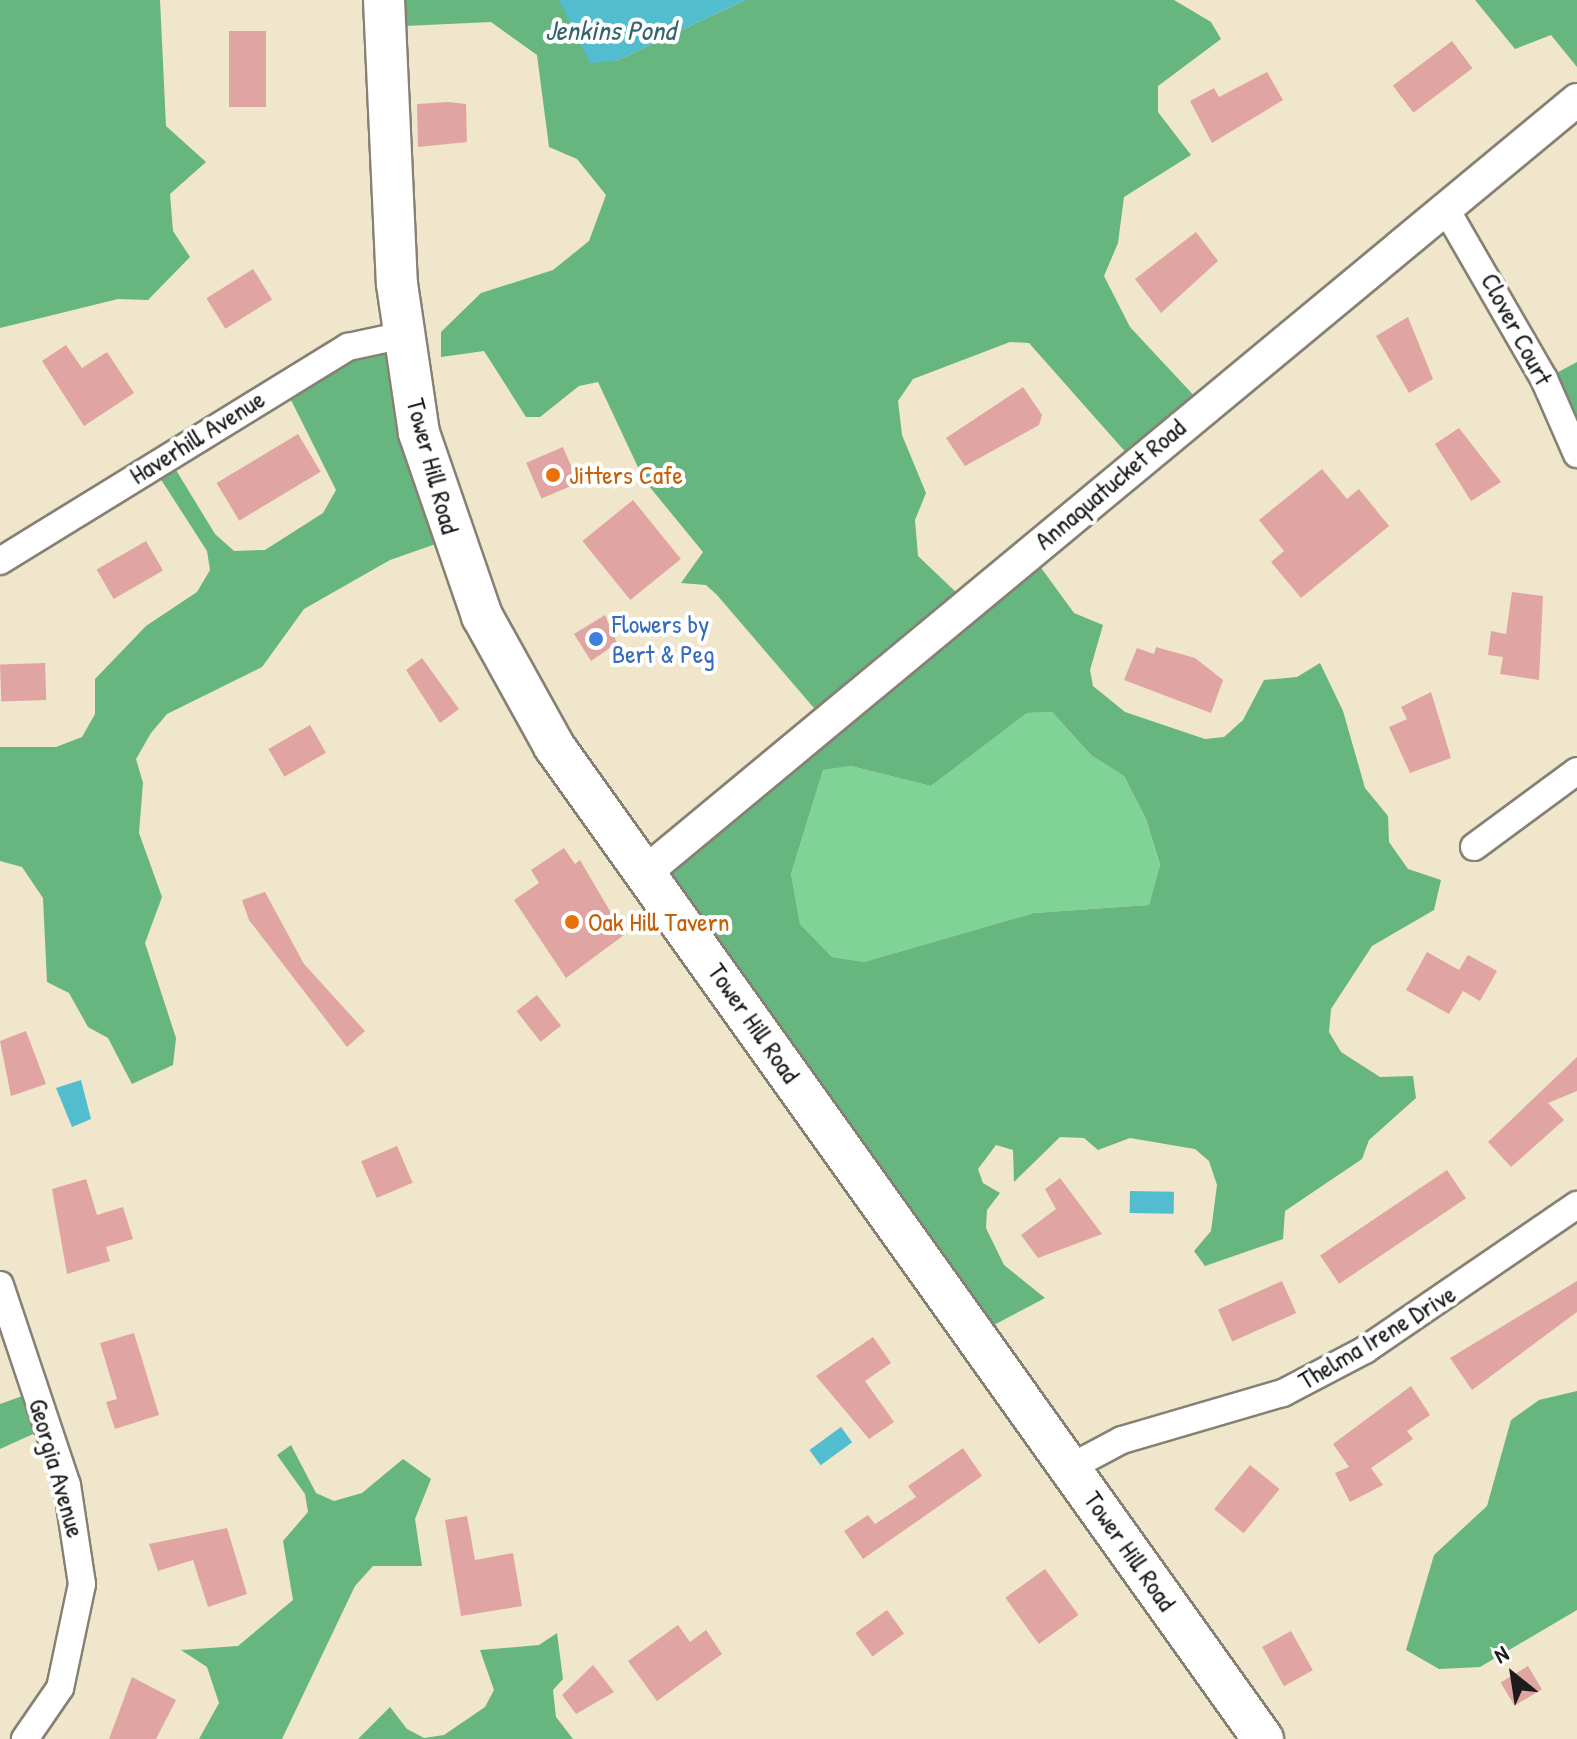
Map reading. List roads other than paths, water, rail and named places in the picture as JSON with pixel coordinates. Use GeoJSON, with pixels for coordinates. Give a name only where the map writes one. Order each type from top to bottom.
{"type":"FeatureCollection","features":[{"type":"Feature","properties":{"kind":"main road","name":"Tower Hill Road"},"geometry":{"type":"LineString","coordinates":[[384,0],[404,335],[419,433],[482,616],[554,746],[647,871],[1263,1739]]}},
{"type":"Feature","properties":{"kind":"street","name":"Annaquatucket Road"},"geometry":{"type":"LineString","coordinates":[[647,871],[861,699],[1126,467],[1447,211],[1577,100]]}},
{"type":"Feature","properties":{"kind":"street","name":"Clover Court"},"geometry":{"type":"LineString","coordinates":[[1447,211],[1544,379],[1577,454]]}},
{"type":"Feature","properties":{"kind":"street","name":"Haverhill Avenue"},"geometry":{"type":"LineString","coordinates":[[0,561],[348,347],[404,335]]}},
{"type":"Feature","properties":{"kind":"street"},"geometry":{"type":"LineString","coordinates":[[1474,847],[1577,771]]}},
{"type":"Feature","properties":{"kind":"street","name":"Thelma Irene Drive"},"geometry":{"type":"LineString","coordinates":[[1071,1467],[1122,1440],[1283,1393],[1365,1350],[1577,1205]]}},
{"type":"Feature","properties":{"kind":"street","name":"Georgia Avenue"},"geometry":{"type":"LineString","coordinates":[[0,1285],[67,1485],[81,1572],[73,1652],[60,1688],[25,1739]]}},
{"type":"Feature","properties":{"kind":"water","name":"Jenkins Pond"},"geometry":{"type":"Polygon","coordinates":[[[559,0],[745,0],[616,61],[590,63],[559,0]]]}},
{"type":"Feature","properties":{"kind":"water"},"geometry":{"type":"Polygon","coordinates":[[[81,1080],[91,1119],[72,1127],[56,1088],[81,1080]]]}},
{"type":"Feature","properties":{"kind":"water"},"geometry":{"type":"Polygon","coordinates":[[[1130,1191],[1174,1192],[1174,1214],[1130,1213],[1130,1191]]]}},
{"type":"Feature","properties":{"kind":"water"},"geometry":{"type":"Polygon","coordinates":[[[841,1427],[852,1442],[821,1465],[809,1450],[841,1427]]]}},
{"type":"Feature","properties":{"kind":"place","name":"Jitters Cafe"},"geometry":{"type":"Point","coordinates":[553,475]}},
{"type":"Feature","properties":{"kind":"place","name":"Flowers by Bert & Peg"},"geometry":{"type":"Point","coordinates":[596,639]}},
{"type":"Feature","properties":{"kind":"place","name":"Oak Hill Tavern"},"geometry":{"type":"Point","coordinates":[572,922]}}]}
